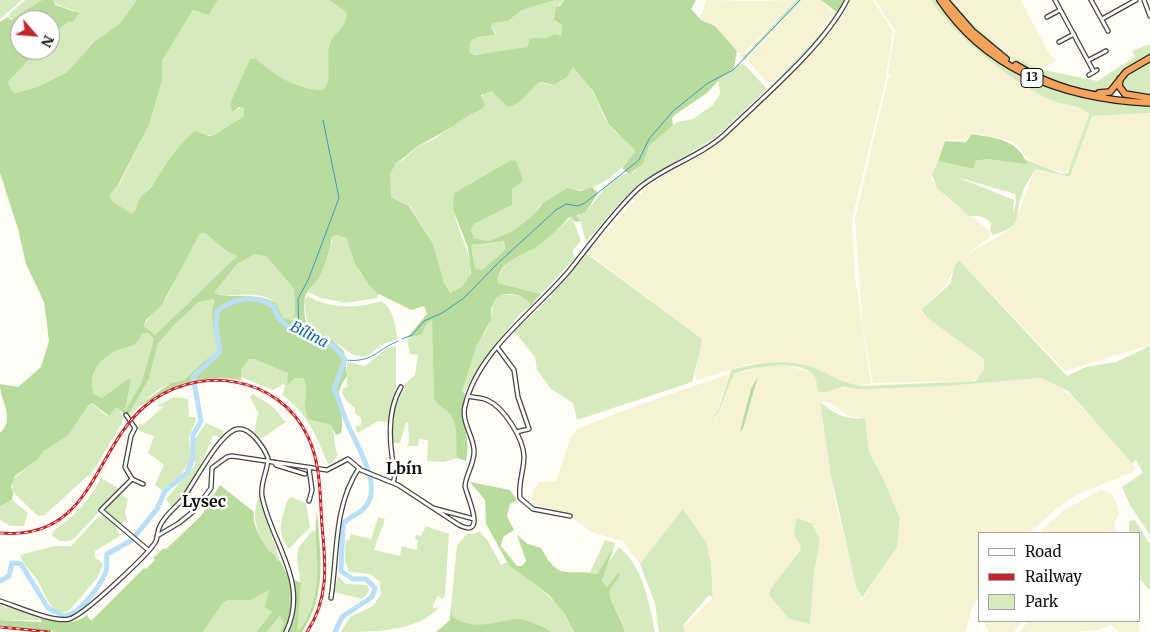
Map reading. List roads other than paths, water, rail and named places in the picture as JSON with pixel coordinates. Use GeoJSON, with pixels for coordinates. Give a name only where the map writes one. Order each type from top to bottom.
{"type":"FeatureCollection","features":[{"type":"Feature","properties":{"kind":"highway","name":"13"},"geometry":{"type":"LineString","coordinates":[[940,0],[958,23],[982,45],[1031,78],[1088,97],[1150,103]]}},
{"type":"Feature","properties":{"kind":"highway","name":"13"},"geometry":{"type":"LineString","coordinates":[[945,0],[961,20],[992,49],[1020,67],[1046,80],[1099,96],[1150,99]]}},
{"type":"Feature","properties":{"kind":"highway"},"geometry":{"type":"LineString","coordinates":[[1046,80],[1104,94],[1113,89],[1120,77],[1150,58]]}},
{"type":"Feature","properties":{"kind":"highway"},"geometry":{"type":"LineString","coordinates":[[1120,77],[1118,86],[1122,92],[1134,97],[1150,99]]}},
{"type":"Feature","properties":{"kind":"street"},"geometry":{"type":"LineString","coordinates":[[157,536],[191,514],[211,488],[212,468],[227,457],[268,460],[309,468],[330,469],[348,459],[363,471],[393,483],[466,528],[472,524],[474,508],[465,486],[474,456],[464,416],[468,396],[483,367],[497,347],[566,273],[639,189],[720,139],[807,53],[840,15],[848,0]]}},
{"type":"Feature","properties":{"kind":"street"},"geometry":{"type":"LineString","coordinates":[[1055,0],[1096,71],[1089,75]]}},
{"type":"Feature","properties":{"kind":"street"},"geometry":{"type":"LineString","coordinates":[[1091,0],[1108,31]]}},
{"type":"Feature","properties":{"kind":"street"},"geometry":{"type":"LineString","coordinates":[[1102,19],[1136,0]]}},
{"type":"Feature","properties":{"kind":"street"},"geometry":{"type":"LineString","coordinates":[[1144,0],[1150,16]]}},
{"type":"Feature","properties":{"kind":"street"},"geometry":{"type":"LineString","coordinates":[[1047,17],[1060,10]]}},
{"type":"Feature","properties":{"kind":"street"},"geometry":{"type":"LineString","coordinates":[[1059,42],[1074,34]]}},
{"type":"Feature","properties":{"kind":"street"},"geometry":{"type":"LineString","coordinates":[[1088,60],[1106,51]]}},
{"type":"Feature","properties":{"kind":"street"},"geometry":{"type":"LineString","coordinates":[[497,347],[514,370],[518,397],[529,429],[516,432]]}},
{"type":"Feature","properties":{"kind":"street"},"geometry":{"type":"LineString","coordinates":[[393,483],[396,474],[389,436],[390,422],[397,393],[401,387]]}},
{"type":"Feature","properties":{"kind":"street"},"geometry":{"type":"LineString","coordinates":[[468,396],[486,399],[498,407],[511,421],[524,456],[519,479],[520,498],[533,509],[570,516]]}},
{"type":"Feature","properties":{"kind":"street"},"geometry":{"type":"LineString","coordinates":[[126,415],[135,428],[131,436],[125,467],[132,479],[143,484]]}},
{"type":"Feature","properties":{"kind":"street"},"geometry":{"type":"LineString","coordinates":[[0,601],[56,618],[70,619],[94,604],[154,543],[160,526],[182,499],[203,463],[232,431],[240,429],[249,432],[266,454],[268,460],[262,494],[293,583],[294,610],[286,632]]}},
{"type":"Feature","properties":{"kind":"street"},"geometry":{"type":"LineString","coordinates":[[274,462],[276,465],[306,474]]}},
{"type":"Feature","properties":{"kind":"street"},"geometry":{"type":"LineString","coordinates":[[396,474],[410,467]]}},
{"type":"Feature","properties":{"kind":"street"},"geometry":{"type":"LineString","coordinates":[[309,468],[312,490],[309,501]]}},
{"type":"Feature","properties":{"kind":"street"},"geometry":{"type":"LineString","coordinates":[[331,598],[340,510],[350,481],[359,468]]}},
{"type":"Feature","properties":{"kind":"street"},"geometry":{"type":"LineString","coordinates":[[132,479],[101,510],[148,549]]}},
{"type":"Feature","properties":{"kind":"street"},"geometry":{"type":"LineString","coordinates":[[433,508],[474,519]]}},
{"type":"Feature","properties":{"kind":"waterway"},"geometry":{"type":"LineString","coordinates":[[402,339],[412,335],[424,321],[442,313],[464,298],[497,264],[556,210],[566,204],[578,206],[585,203],[639,160],[649,139],[673,111],[708,83],[733,70],[800,0]]}},
{"type":"Feature","properties":{"kind":"waterway"},"geometry":{"type":"LineString","coordinates":[[299,331],[298,299],[309,278],[339,198],[323,120]]}},
{"type":"Feature","properties":{"kind":"waterway","name":"Bílina"},"geometry":{"type":"LineString","coordinates":[[0,581],[9,576],[12,563],[21,564],[48,608],[64,616],[76,611],[88,600],[105,574],[107,554],[132,540],[157,509],[165,491],[187,473],[193,458],[193,435],[201,421],[193,377],[220,352],[216,327],[217,311],[237,301],[245,299],[260,300],[274,307],[277,316],[282,322],[332,345],[345,360],[334,389],[369,473],[371,492],[367,505],[343,524],[341,571],[353,579],[366,579],[375,588],[372,597],[342,617],[335,632]]}},
{"type":"Feature","properties":{"kind":"waterway"},"geometry":{"type":"LineString","coordinates":[[345,360],[368,358],[398,341]]}},
{"type":"Feature","properties":{"kind":"railway"},"geometry":{"type":"LineString","coordinates":[[0,533],[31,532],[54,523],[73,508],[87,490],[127,425],[144,407],[164,393],[187,384],[211,381],[234,382],[257,388],[277,400],[295,416],[308,437],[318,469],[325,568],[319,607],[307,632]]}},
{"type":"Feature","properties":{"kind":"railway"},"geometry":{"type":"LineString","coordinates":[[0,627],[49,632]]}},
{"type":"Feature","properties":{"kind":"district","name":"Lbín"},"geometry":{"type":"Point","coordinates":[404,469]}},
{"type":"Feature","properties":{"kind":"district","name":"Lysec"},"geometry":{"type":"Point","coordinates":[204,502]}}]}
